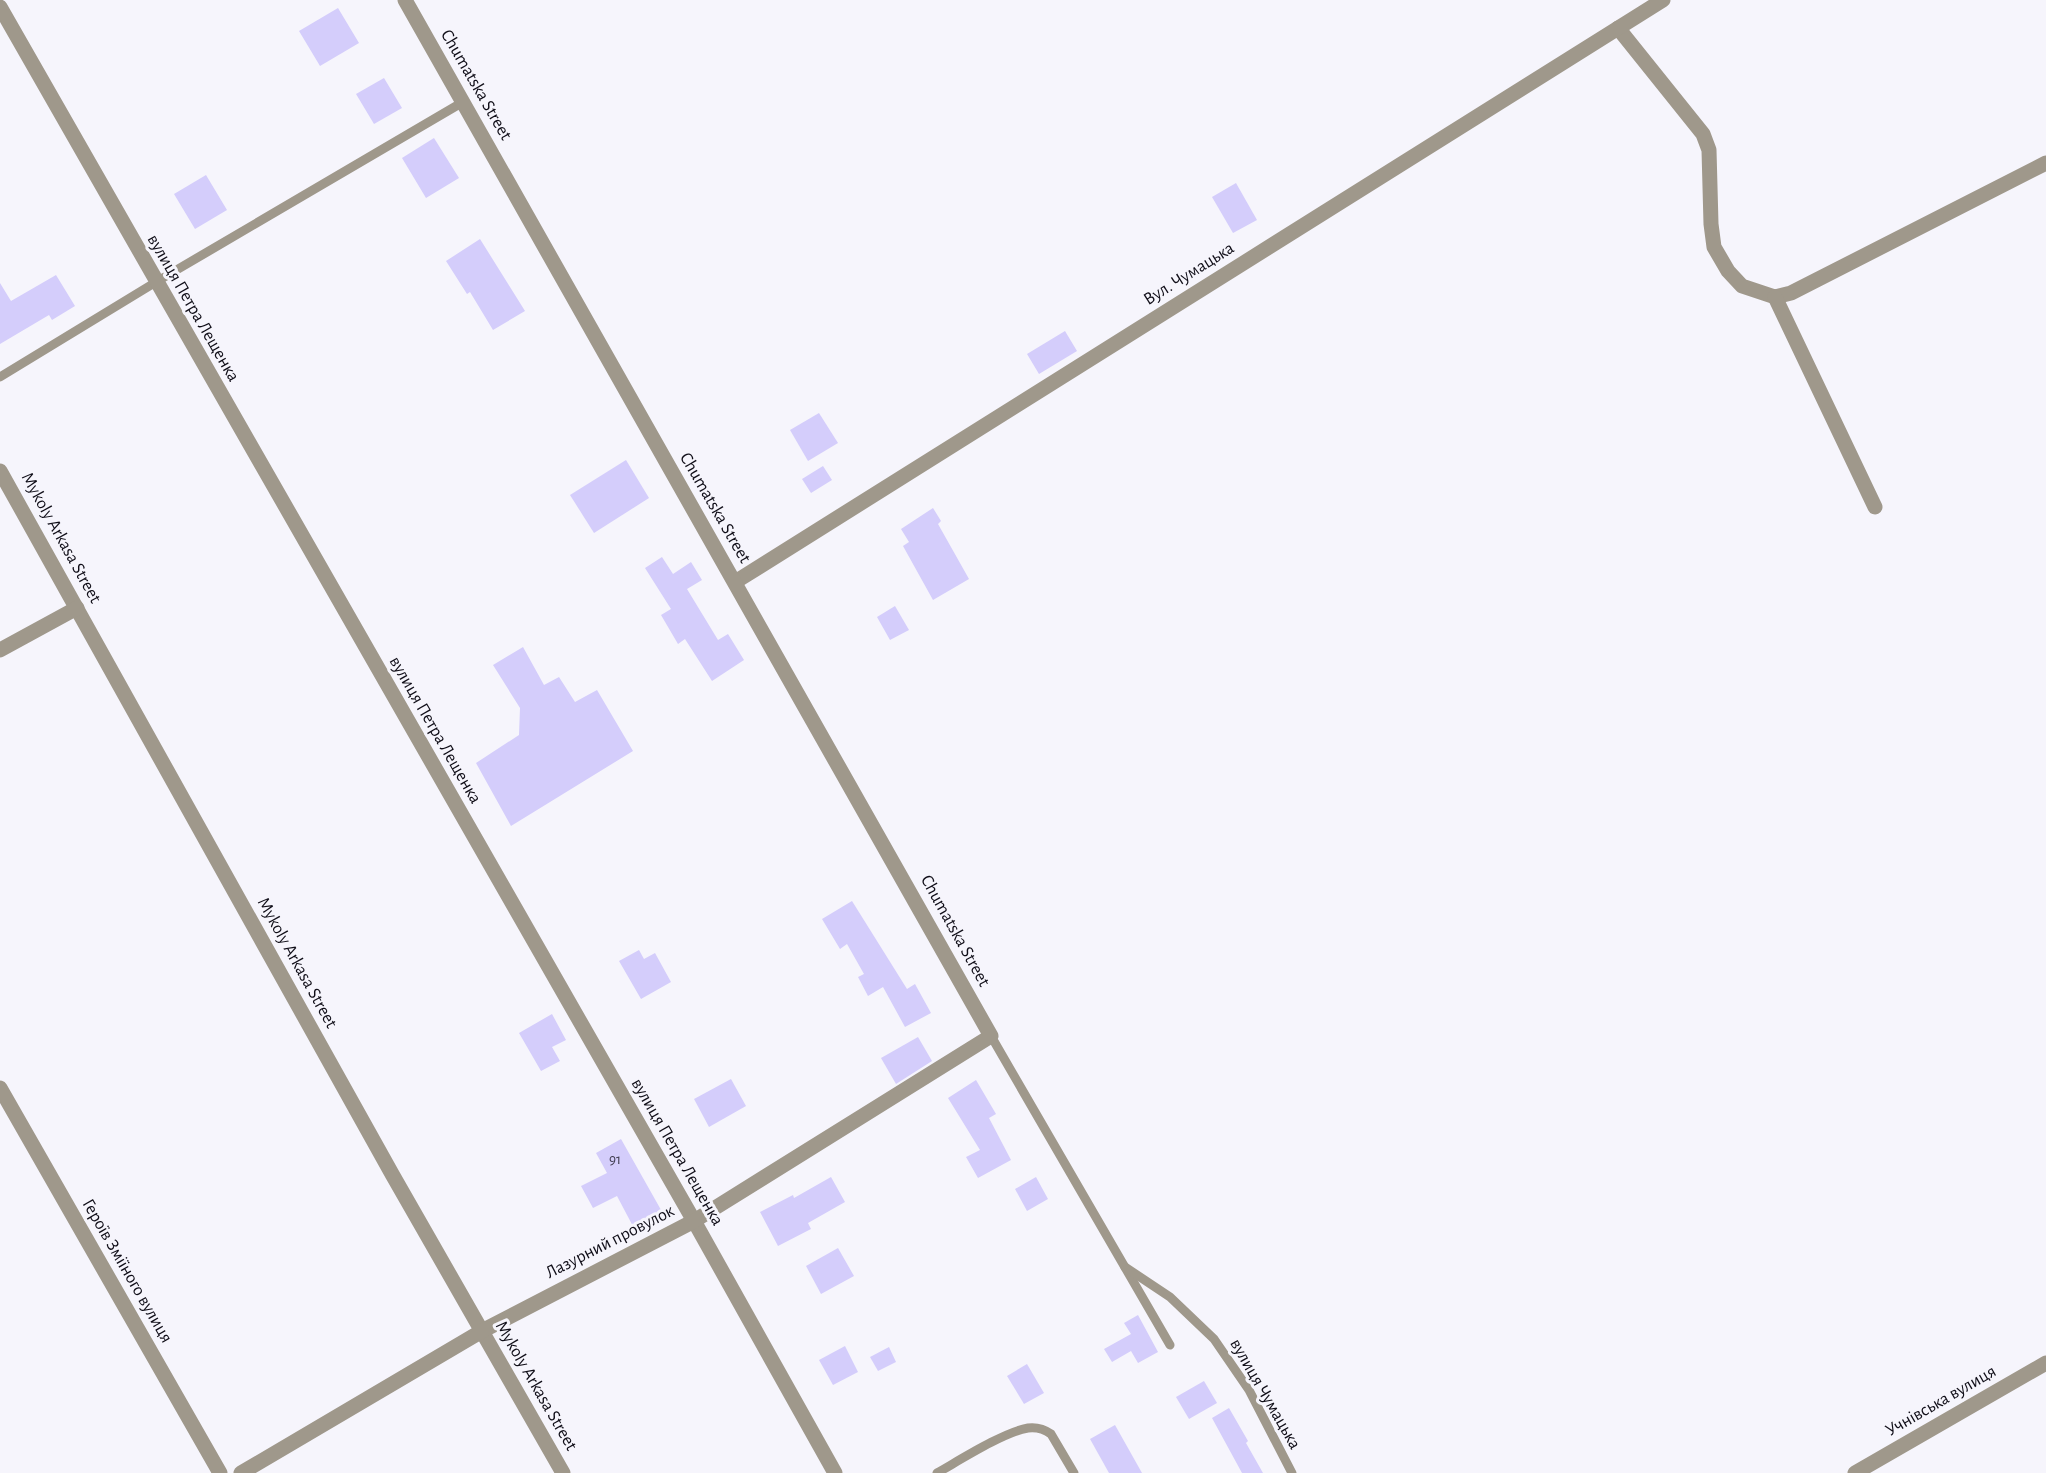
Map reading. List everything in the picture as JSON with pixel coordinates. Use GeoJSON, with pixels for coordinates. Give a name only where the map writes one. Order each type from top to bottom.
{"type":"FeatureCollection","features":[{"type":"Feature","properties":{"kind":"street","name":"Chumatska Street"},"geometry":{"type":"LineString","coordinates":[[405,0],[991,1036]]}},
{"type":"Feature","properties":{"kind":"street","name":"Вул. Чумацька"},"geometry":{"type":"LineString","coordinates":[[735,582],[1663,0]]}},
{"type":"Feature","properties":{"kind":"street","name":"вулиця Петра Лещенка"},"geometry":{"type":"LineString","coordinates":[[0,7],[694,1221],[835,1473]]}},
{"type":"Feature","properties":{"kind":"street"},"geometry":{"type":"LineString","coordinates":[[1618,28],[1703,135],[1709,150],[1711,224],[1714,247],[1728,271],[1742,286],[1775,297],[1791,293],[2046,163]]}},
{"type":"Feature","properties":{"kind":"street"},"geometry":{"type":"LineString","coordinates":[[1775,297],[1875,507]]}},
{"type":"Feature","properties":{"kind":"street","name":"Mykoly Arkasa Street"},"geometry":{"type":"LineString","coordinates":[[0,471],[392,1174],[563,1473]]}},
{"type":"Feature","properties":{"kind":"street"},"geometry":{"type":"LineString","coordinates":[[0,650],[77,608]]}},
{"type":"Feature","properties":{"kind":"street","name":"Лазурний провулок"},"geometry":{"type":"LineString","coordinates":[[241,1473],[482,1331],[694,1221],[991,1036]]}},
{"type":"Feature","properties":{"kind":"street","name":"Героїв Зміїного вулиця"},"geometry":{"type":"LineString","coordinates":[[0,1088],[220,1473]]}},
{"type":"Feature","properties":{"kind":"street","name":"Учнівська вулиця"},"geometry":{"type":"LineString","coordinates":[[1854,1473],[2046,1363]]}},
{"type":"Feature","properties":{"kind":"lane"},"geometry":{"type":"LineString","coordinates":[[0,377],[156,282],[463,102]]}},
{"type":"Feature","properties":{"kind":"lane"},"geometry":{"type":"LineString","coordinates":[[991,1036],[1170,1345]]}},
{"type":"Feature","properties":{"kind":"lane","name":"вулиця Чумацька"},"geometry":{"type":"LineString","coordinates":[[1123,1266],[1170,1297],[1214,1339],[1249,1390],[1292,1473]]}},
{"type":"Feature","properties":{"kind":"lane"},"geometry":{"type":"LineString","coordinates":[[937,1473],[1009,1435],[1028,1428],[1045,1430],[1051,1434],[1074,1473]]}},
{"type":"Feature","properties":{"kind":"building"},"geometry":{"type":"Polygon","coordinates":[[[338,8],[359,43],[320,66],[299,31],[338,8]]]}},
{"type":"Feature","properties":{"kind":"building"},"geometry":{"type":"Polygon","coordinates":[[[384,78],[402,108],[374,124],[356,94],[384,78]]]}},
{"type":"Feature","properties":{"kind":"building"},"geometry":{"type":"Polygon","coordinates":[[[434,138],[459,178],[426,198],[402,158],[434,138]]]}},
{"type":"Feature","properties":{"kind":"building"},"geometry":{"type":"Polygon","coordinates":[[[206,175],[227,210],[195,229],[174,194],[206,175]]]}},
{"type":"Feature","properties":{"kind":"building"},"geometry":{"type":"Polygon","coordinates":[[[1236,183],[1257,220],[1233,233],[1212,197],[1236,183]]]}},
{"type":"Feature","properties":{"kind":"building"},"geometry":{"type":"Polygon","coordinates":[[[480,239],[525,311],[493,330],[470,292],[467,294],[446,261],[480,239]]]}},
{"type":"Feature","properties":{"kind":"building"},"geometry":{"type":"Polygon","coordinates":[[[56,275],[75,306],[52,320],[49,315],[0,344],[0,283],[11,301],[56,275]]]}},
{"type":"Feature","properties":{"kind":"building"},"geometry":{"type":"Polygon","coordinates":[[[1065,331],[1077,351],[1039,374],[1027,354],[1065,331]]]}},
{"type":"Feature","properties":{"kind":"building"},"geometry":{"type":"Polygon","coordinates":[[[819,413],[838,443],[808,461],[790,430],[819,413]]]}},
{"type":"Feature","properties":{"kind":"building"},"geometry":{"type":"Polygon","coordinates":[[[626,460],[649,498],[594,533],[570,495],[626,460]]]}},
{"type":"Feature","properties":{"kind":"building"},"geometry":{"type":"Polygon","coordinates":[[[823,466],[832,480],[811,493],[802,479],[823,466]]]}},
{"type":"Feature","properties":{"kind":"building"},"geometry":{"type":"Polygon","coordinates":[[[933,508],[941,521],[938,524],[969,579],[933,600],[903,546],[909,542],[901,529],[933,508]]]}},
{"type":"Feature","properties":{"kind":"building"},"geometry":{"type":"Polygon","coordinates":[[[662,557],[673,574],[691,562],[702,580],[687,589],[718,640],[728,634],[744,660],[712,681],[685,639],[678,644],[661,615],[671,609],[645,568],[662,557]]]}},
{"type":"Feature","properties":{"kind":"building"},"geometry":{"type":"Polygon","coordinates":[[[895,606],[909,630],[890,640],[877,617],[895,606]]]}},
{"type":"Feature","properties":{"kind":"building"},"geometry":{"type":"Polygon","coordinates":[[[523,647],[544,685],[559,677],[575,702],[597,690],[633,751],[511,826],[476,763],[519,735],[520,708],[493,665],[523,647]]]}},
{"type":"Feature","properties":{"kind":"building"},"geometry":{"type":"Polygon","coordinates":[[[852,901],[907,989],[915,984],[931,1013],[905,1027],[883,987],[868,996],[858,977],[864,974],[847,944],[840,949],[822,919],[852,901]]]}},
{"type":"Feature","properties":{"kind":"building"},"geometry":{"type":"Polygon","coordinates":[[[639,950],[644,959],[655,953],[671,982],[641,999],[619,961],[639,950]]]}},
{"type":"Feature","properties":{"kind":"building"},"geometry":{"type":"Polygon","coordinates":[[[552,1014],[566,1040],[552,1047],[560,1061],[541,1071],[519,1033],[552,1014]]]}},
{"type":"Feature","properties":{"kind":"building"},"geometry":{"type":"Polygon","coordinates":[[[918,1037],[932,1061],[896,1084],[881,1058],[918,1037]]]}},
{"type":"Feature","properties":{"kind":"building"},"geometry":{"type":"Polygon","coordinates":[[[731,1079],[746,1106],[709,1127],[694,1099],[731,1079]]]}},
{"type":"Feature","properties":{"kind":"building"},"geometry":{"type":"Polygon","coordinates":[[[976,1080],[996,1114],[989,1118],[1011,1160],[978,1178],[966,1157],[980,1150],[948,1098],[976,1080]]]}},
{"type":"Feature","properties":{"kind":"building"},"geometry":{"type":"Polygon","coordinates":[[[621,1139],[665,1217],[636,1232],[617,1196],[593,1208],[581,1186],[607,1173],[596,1153],[621,1139]]]}},
{"type":"Feature","properties":{"kind":"building"},"geometry":{"type":"Polygon","coordinates":[[[831,1177],[845,1202],[808,1223],[811,1229],[778,1246],[760,1212],[793,1195],[794,1198],[831,1177]]]}},
{"type":"Feature","properties":{"kind":"building"},"geometry":{"type":"Polygon","coordinates":[[[1036,1177],[1048,1199],[1027,1211],[1015,1189],[1036,1177]]]}},
{"type":"Feature","properties":{"kind":"building"},"geometry":{"type":"Polygon","coordinates":[[[838,1248],[854,1276],[821,1294],[806,1266],[838,1248]]]}},
{"type":"Feature","properties":{"kind":"building"},"geometry":{"type":"Polygon","coordinates":[[[1138,1315],[1158,1352],[1138,1363],[1131,1351],[1112,1362],[1104,1349],[1131,1334],[1124,1323],[1138,1315]]]}},
{"type":"Feature","properties":{"kind":"building"},"geometry":{"type":"Polygon","coordinates":[[[845,1346],[858,1372],[833,1385],[819,1360],[845,1346]]]}},
{"type":"Feature","properties":{"kind":"building"},"geometry":{"type":"Polygon","coordinates":[[[889,1347],[896,1362],[878,1371],[870,1357],[889,1347]]]}},
{"type":"Feature","properties":{"kind":"building"},"geometry":{"type":"Polygon","coordinates":[[[1027,1364],[1044,1393],[1024,1404],[1007,1376],[1027,1364]]]}},
{"type":"Feature","properties":{"kind":"building"},"geometry":{"type":"Polygon","coordinates":[[[1204,1381],[1217,1403],[1189,1419],[1176,1397],[1204,1381]]]}},
{"type":"Feature","properties":{"kind":"building"},"geometry":{"type":"Polygon","coordinates":[[[1229,1408],[1263,1473],[1242,1473],[1212,1418],[1229,1408]]]}},
{"type":"Feature","properties":{"kind":"building"},"geometry":{"type":"Polygon","coordinates":[[[1115,1425],[1142,1473],[1109,1473],[1090,1439],[1115,1425]]]}}]}
